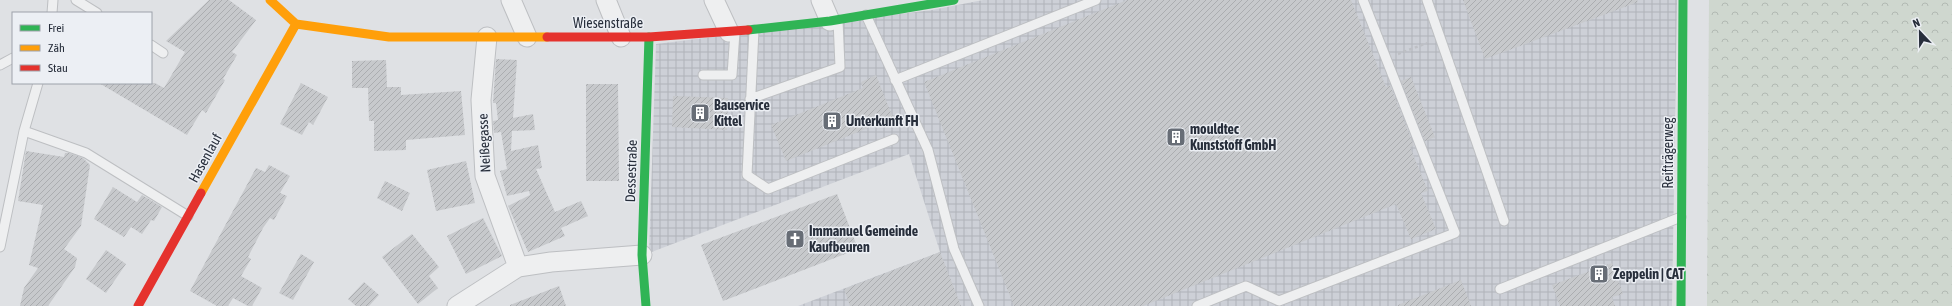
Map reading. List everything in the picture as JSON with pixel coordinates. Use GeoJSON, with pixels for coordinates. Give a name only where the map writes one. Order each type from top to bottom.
{"type":"FeatureCollection","features":[{"type":"Feature","properties":{"kind":"street"},"geometry":{"type":"LineString","coordinates":[[270,0],[296,24]]}},
{"type":"Feature","properties":{"kind":"street"},"geometry":{"type":"LineString","coordinates":[[511,0],[528,37]]}},
{"type":"Feature","properties":{"kind":"street"},"geometry":{"type":"LineString","coordinates":[[606,0],[621,37]]}},
{"type":"Feature","properties":{"kind":"street"},"geometry":{"type":"LineString","coordinates":[[714,0],[732,32]]}},
{"type":"Feature","properties":{"kind":"street"},"geometry":{"type":"LineString","coordinates":[[821,0],[834,21]]}},
{"type":"Feature","properties":{"kind":"street","name":"Wiesenstraße"},"geometry":{"type":"LineString","coordinates":[[296,24],[389,37],[649,37],[732,32],[834,21],[922,3],[954,0]]}},
{"type":"Feature","properties":{"kind":"street","name":"Reifträgerweg"},"geometry":{"type":"LineString","coordinates":[[1681,306],[1682,0]]}},
{"type":"Feature","properties":{"kind":"street","name":"Hasenlauf"},"geometry":{"type":"LineString","coordinates":[[138,306],[296,24]]}},
{"type":"Feature","properties":{"kind":"street","name":"Neißegasse"},"geometry":{"type":"LineString","coordinates":[[487,37],[481,100],[485,176],[518,267]]}},
{"type":"Feature","properties":{"kind":"street","name":"Dessestraße"},"geometry":{"type":"LineString","coordinates":[[646,306],[642,255],[649,37]]}},
{"type":"Feature","properties":{"kind":"street"},"geometry":{"type":"LineString","coordinates":[[457,306],[518,267],[550,262],[642,255]]}},
{"type":"Feature","properties":{"kind":"lane"},"geometry":{"type":"LineString","coordinates":[[52,12],[53,0]]}},
{"type":"Feature","properties":{"kind":"lane"},"geometry":{"type":"LineString","coordinates":[[76,0],[95,12]]}},
{"type":"Feature","properties":{"kind":"lane"},"geometry":{"type":"LineString","coordinates":[[895,80],[1096,0]]}},
{"type":"Feature","properties":{"kind":"lane"},"geometry":{"type":"LineString","coordinates":[[1196,306],[1246,286],[1279,301],[1455,232],[1364,0]]}},
{"type":"Feature","properties":{"kind":"lane"},"geometry":{"type":"LineString","coordinates":[[1427,0],[1504,221]]}},
{"type":"Feature","properties":{"kind":"lane"},"geometry":{"type":"LineString","coordinates":[[866,15],[928,150],[954,249],[979,306]]}},
{"type":"Feature","properties":{"kind":"lane"},"geometry":{"type":"LineString","coordinates":[[750,98],[840,67],[834,21]]}},
{"type":"Feature","properties":{"kind":"lane"},"geometry":{"type":"LineString","coordinates":[[754,30],[747,175],[768,189],[894,139]]}},
{"type":"Feature","properties":{"kind":"lane"},"geometry":{"type":"LineString","coordinates":[[703,75],[732,75],[732,32]]}},
{"type":"Feature","properties":{"kind":"lane"},"geometry":{"type":"LineString","coordinates":[[152,46],[164,53]]}},
{"type":"Feature","properties":{"kind":"lane"},"geometry":{"type":"LineString","coordinates":[[0,65],[12,59]]}},
{"type":"Feature","properties":{"kind":"lane"},"geometry":{"type":"LineString","coordinates":[[0,247],[24,131],[38,84]]}},
{"type":"Feature","properties":{"kind":"lane"},"geometry":{"type":"LineString","coordinates":[[24,131],[86,153],[189,217]]}},
{"type":"Feature","properties":{"kind":"lane"},"geometry":{"type":"LineString","coordinates":[[1500,289],[1682,216]]}},
{"type":"Feature","properties":{"kind":"path"},"geometry":{"type":"LineString","coordinates":[[1387,59],[1441,38]]}},
{"type":"Feature","properties":{"kind":"shaded area"},"geometry":{"type":"Polygon","coordinates":[[[983,0],[1677,0],[1672,306],[798,306],[940,252],[909,154],[649,253],[656,44],[932,10],[983,0]]]}},
{"type":"Feature","properties":{"kind":"green space"},"geometry":{"type":"Polygon","coordinates":[[[1709,0],[1952,0],[1952,306],[1707,306],[1709,0]]]}},
{"type":"Feature","properties":{"kind":"building"},"geometry":{"type":"Polygon","coordinates":[[[209,0],[229,0],[256,20],[232,52],[237,55],[223,79],[225,80],[206,113],[202,110],[187,135],[101,84],[155,83],[164,88],[185,52],[166,41],[209,0]]]}},
{"type":"Feature","properties":{"kind":"building","name":"mouldtec Kunststoff GmbH"},"geometry":{"type":"Polygon","coordinates":[[[1127,0],[1351,0],[1386,87],[1390,85],[1414,146],[1410,147],[1428,191],[1421,193],[1436,229],[1411,239],[1396,204],[1143,306],[1014,306],[924,82],[1127,0]]]}},
{"type":"Feature","properties":{"kind":"building"},"geometry":{"type":"Polygon","coordinates":[[[1463,0],[1637,0],[1638,2],[1485,59],[1463,0]]]}},
{"type":"Feature","properties":{"kind":"building"},"geometry":{"type":"Polygon","coordinates":[[[496,59],[517,60],[513,118],[533,114],[535,130],[512,131],[511,151],[538,145],[542,168],[536,169],[555,212],[581,201],[588,216],[561,228],[565,236],[528,252],[508,206],[530,195],[529,191],[507,196],[500,171],[507,169],[501,132],[494,133],[493,121],[498,120],[496,103],[493,103],[496,59]]]}},
{"type":"Feature","properties":{"kind":"building"},"geometry":{"type":"Polygon","coordinates":[[[386,60],[387,87],[401,87],[401,95],[461,91],[465,135],[406,140],[406,150],[374,151],[374,121],[369,121],[368,88],[352,88],[352,61],[386,60]]]}},
{"type":"Feature","properties":{"kind":"building","name":"Unterkunft FH"},"geometry":{"type":"Polygon","coordinates":[[[876,75],[893,118],[786,161],[771,125],[863,88],[861,82],[876,75]]]}},
{"type":"Feature","properties":{"kind":"building"},"geometry":{"type":"Polygon","coordinates":[[[1411,77],[1435,137],[1425,141],[1401,81],[1411,77]]]}},
{"type":"Feature","properties":{"kind":"building"},"geometry":{"type":"Polygon","coordinates":[[[301,83],[328,97],[313,125],[309,122],[302,135],[280,124],[301,83]]]}},
{"type":"Feature","properties":{"kind":"building"},"geometry":{"type":"Polygon","coordinates":[[[586,84],[618,84],[619,181],[586,181],[586,84]]]}},
{"type":"Feature","properties":{"kind":"building","name":"Bauservice Kittel"},"geometry":{"type":"Polygon","coordinates":[[[673,96],[728,98],[727,130],[672,127],[673,96]]]}},
{"type":"Feature","properties":{"kind":"building"},"geometry":{"type":"Polygon","coordinates":[[[26,151],[64,157],[65,153],[69,153],[83,158],[90,165],[81,226],[64,249],[77,258],[75,267],[48,306],[20,306],[24,288],[38,268],[29,265],[43,205],[18,201],[26,151]]]}},
{"type":"Feature","properties":{"kind":"building"},"geometry":{"type":"Polygon","coordinates":[[[466,161],[475,203],[436,211],[427,170],[466,161]]]}},
{"type":"Feature","properties":{"kind":"building"},"geometry":{"type":"Polygon","coordinates":[[[269,165],[290,176],[280,193],[287,196],[274,220],[270,218],[263,228],[248,257],[251,259],[241,276],[262,288],[252,306],[248,306],[233,298],[228,306],[217,306],[190,291],[256,168],[265,172],[269,165]]]}},
{"type":"Feature","properties":{"kind":"building"},"geometry":{"type":"Polygon","coordinates":[[[385,181],[410,193],[402,211],[377,198],[385,181]]]}},
{"type":"Feature","properties":{"kind":"building"},"geometry":{"type":"Polygon","coordinates":[[[113,187],[137,202],[142,195],[162,207],[154,221],[151,220],[142,234],[131,227],[124,237],[94,219],[113,187]]]}},
{"type":"Feature","properties":{"kind":"building"},"geometry":{"type":"Polygon","coordinates":[[[837,194],[858,249],[723,301],[701,245],[837,194]]]}},
{"type":"Feature","properties":{"kind":"building"},"geometry":{"type":"Polygon","coordinates":[[[483,218],[502,256],[466,274],[447,236],[483,218]]]}},
{"type":"Feature","properties":{"kind":"building"},"geometry":{"type":"Polygon","coordinates":[[[412,234],[439,267],[429,276],[438,288],[418,304],[382,257],[412,234]]]}},
{"type":"Feature","properties":{"kind":"building"},"geometry":{"type":"Polygon","coordinates":[[[106,250],[126,264],[106,293],[86,279],[106,250]]]}},
{"type":"Feature","properties":{"kind":"building"},"geometry":{"type":"Polygon","coordinates":[[[940,252],[961,306],[850,306],[844,289],[940,252]]]}},
{"type":"Feature","properties":{"kind":"building"},"geometry":{"type":"Polygon","coordinates":[[[301,254],[314,262],[293,300],[279,293],[301,254]]]}},
{"type":"Feature","properties":{"kind":"building","name":"Zeppelin | CAT"},"geometry":{"type":"Polygon","coordinates":[[[1612,263],[1623,294],[1612,297],[1615,306],[1560,306],[1552,285],[1612,263]]]}},
{"type":"Feature","properties":{"kind":"building"},"geometry":{"type":"Polygon","coordinates":[[[1461,280],[1471,306],[1398,306],[1398,305],[1461,280]]]}},
{"type":"Feature","properties":{"kind":"building"},"geometry":{"type":"Polygon","coordinates":[[[364,282],[379,295],[369,306],[356,306],[348,299],[364,282]]]}},
{"type":"Feature","properties":{"kind":"building"},"geometry":{"type":"Polygon","coordinates":[[[559,286],[566,306],[510,306],[510,305],[559,286]]]}},
{"type":"Feature","properties":{"kind":"traffic: fast"},"geometry":{"type":"LineString","coordinates":[[748,30],[830,21],[954,0]]}},
{"type":"Feature","properties":{"kind":"traffic: fast"},"geometry":{"type":"LineString","coordinates":[[1681,306],[1683,0]]}},
{"type":"Feature","properties":{"kind":"traffic: fast"},"geometry":{"type":"LineString","coordinates":[[646,306],[642,255],[649,37]]}},
{"type":"Feature","properties":{"kind":"traffic: slow"},"geometry":{"type":"LineString","coordinates":[[270,0],[296,24],[389,37],[547,37]]}},
{"type":"Feature","properties":{"kind":"traffic: slow"},"geometry":{"type":"LineString","coordinates":[[201,193],[296,24]]}},
{"type":"Feature","properties":{"kind":"traffic: jam"},"geometry":{"type":"LineString","coordinates":[[547,37],[649,37],[748,30]]}},
{"type":"Feature","properties":{"kind":"traffic: jam"},"geometry":{"type":"LineString","coordinates":[[138,306],[201,193]]}},
{"type":"Feature","properties":{"kind":"place","name":"Bauservice Kittel"},"geometry":{"type":"Point","coordinates":[700,113]}},
{"type":"Feature","properties":{"kind":"place","name":"Unterkunft FH"},"geometry":{"type":"Point","coordinates":[832,121]}},
{"type":"Feature","properties":{"kind":"place","name":"mouldtec Kunststoff GmbH"},"geometry":{"type":"Point","coordinates":[1176,137]}},
{"type":"Feature","properties":{"kind":"place","name":"Immanuel Gemeinde Kaufbeuren"},"geometry":{"type":"Point","coordinates":[795,239]}},
{"type":"Feature","properties":{"kind":"place","name":"Zeppelin | CAT"},"geometry":{"type":"Point","coordinates":[1599,274]}}]}
